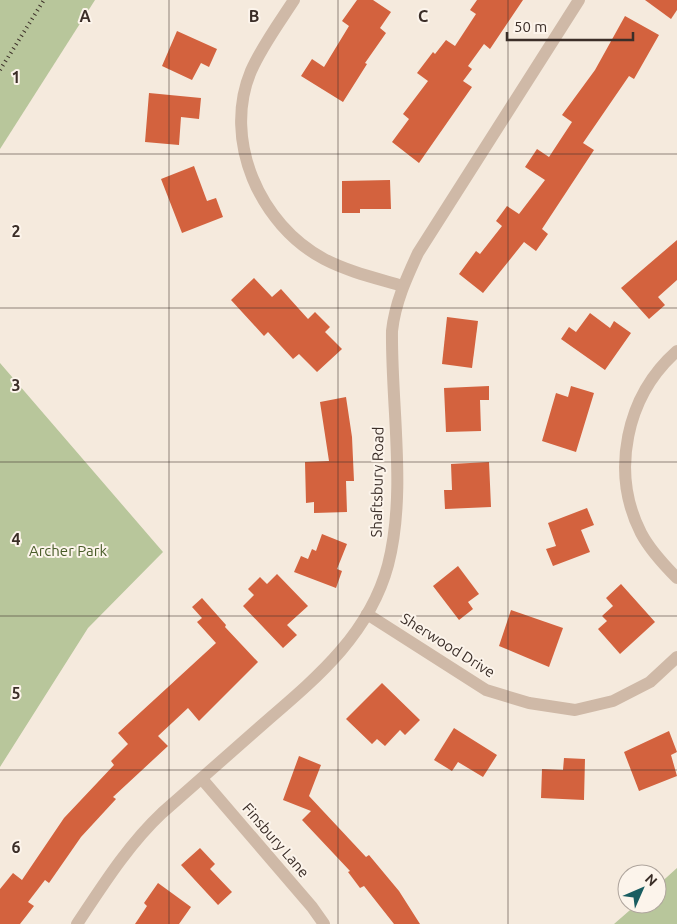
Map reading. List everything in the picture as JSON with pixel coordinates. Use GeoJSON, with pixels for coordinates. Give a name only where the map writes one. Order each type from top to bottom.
{"type":"FeatureCollection","features":[{"type":"Feature","properties":{"kind":"street"},"geometry":{"type":"LineString","coordinates":[[294,0],[261,50],[250,73],[241,116],[241,140],[258,191],[270,212],[308,249],[350,270],[403,286]]}},
{"type":"Feature","properties":{"kind":"street","name":"Shaftsbury Road"},"geometry":{"type":"LineString","coordinates":[[77,924],[110,873],[147,829],[325,670],[354,636],[368,614],[388,567],[393,544],[396,489],[392,331],[394,313],[403,286],[418,253],[579,0]]}},
{"type":"Feature","properties":{"kind":"street"},"geometry":{"type":"LineString","coordinates":[[677,351],[655,375],[638,403],[626,444],[624,465],[632,506],[641,533],[659,559],[677,578]]}},
{"type":"Feature","properties":{"kind":"street","name":"Sherwood Drive"},"geometry":{"type":"LineString","coordinates":[[368,614],[486,690],[529,703],[575,710],[621,698],[650,682],[677,657]]}},
{"type":"Feature","properties":{"kind":"street","name":"Finsbury Lane"},"geometry":{"type":"LineString","coordinates":[[202,779],[312,907],[324,924]]}},
{"type":"Feature","properties":{"kind":"green space"},"geometry":{"type":"Polygon","coordinates":[[[0,0],[95,0],[0,149],[0,0]]]}},
{"type":"Feature","properties":{"kind":"green space","name":"Archer Park"},"geometry":{"type":"Polygon","coordinates":[[[0,363],[163,552],[88,628],[0,767],[0,363]]]}},
{"type":"Feature","properties":{"kind":"green space"},"geometry":{"type":"Polygon","coordinates":[[[677,868],[677,924],[614,924],[626,914],[667,914],[667,877],[677,868]]]}},
{"type":"Feature","properties":{"kind":"building"},"geometry":{"type":"Polygon","coordinates":[[[357,0],[373,0],[391,12],[380,28],[386,33],[365,63],[367,64],[343,102],[301,76],[312,59],[324,67],[349,26],[342,21],[357,0]]]}},
{"type":"Feature","properties":{"kind":"building"},"geometry":{"type":"Polygon","coordinates":[[[477,0],[523,0],[490,49],[484,44],[468,66],[472,69],[463,81],[472,87],[419,163],[392,142],[409,119],[403,114],[428,81],[417,73],[433,52],[435,54],[446,40],[455,46],[476,14],[470,10],[477,0]]]}},
{"type":"Feature","properties":{"kind":"building"},"geometry":{"type":"Polygon","coordinates":[[[645,0],[677,0],[677,10],[671,19],[645,0]]]}},
{"type":"Feature","properties":{"kind":"building"},"geometry":{"type":"Polygon","coordinates":[[[625,16],[659,35],[634,79],[629,76],[583,143],[594,150],[542,229],[548,234],[536,251],[524,242],[483,293],[459,274],[476,251],[480,254],[502,226],[496,221],[507,206],[519,214],[545,180],[525,167],[537,149],[549,157],[572,122],[562,115],[595,70],[625,16]]]}},
{"type":"Feature","properties":{"kind":"building"},"geometry":{"type":"Polygon","coordinates":[[[177,31],[217,49],[209,67],[201,63],[192,80],[162,66],[177,31]]]}},
{"type":"Feature","properties":{"kind":"building"},"geometry":{"type":"Polygon","coordinates":[[[149,93],[201,98],[199,119],[181,117],[179,145],[145,142],[149,93]]]}},
{"type":"Feature","properties":{"kind":"building"},"geometry":{"type":"Polygon","coordinates":[[[194,166],[207,201],[216,198],[223,217],[182,233],[161,179],[194,166]]]}},
{"type":"Feature","properties":{"kind":"building"},"geometry":{"type":"Polygon","coordinates":[[[390,180],[391,209],[360,209],[360,213],[342,213],[342,181],[390,180]]]}},
{"type":"Feature","properties":{"kind":"building"},"geometry":{"type":"Polygon","coordinates":[[[677,240],[677,280],[658,297],[665,305],[649,319],[621,288],[677,240]]]}},
{"type":"Feature","properties":{"kind":"building"},"geometry":{"type":"Polygon","coordinates":[[[254,278],[272,297],[281,289],[308,319],[315,312],[330,327],[325,332],[342,349],[317,372],[299,354],[293,359],[268,332],[264,336],[231,300],[254,278]]]}},
{"type":"Feature","properties":{"kind":"building"},"geometry":{"type":"Polygon","coordinates":[[[590,313],[610,328],[614,321],[631,333],[605,370],[561,339],[569,327],[576,332],[590,313]]]}},
{"type":"Feature","properties":{"kind":"building"},"geometry":{"type":"Polygon","coordinates":[[[447,317],[478,321],[472,368],[442,364],[447,317]]]}},
{"type":"Feature","properties":{"kind":"building"},"geometry":{"type":"Polygon","coordinates":[[[489,386],[489,400],[480,400],[481,431],[446,432],[444,388],[489,386]]]}},
{"type":"Feature","properties":{"kind":"building"},"geometry":{"type":"Polygon","coordinates":[[[571,386],[594,393],[576,452],[542,441],[556,393],[568,397],[571,386]]]}},
{"type":"Feature","properties":{"kind":"building"},"geometry":{"type":"Polygon","coordinates":[[[346,397],[352,437],[354,481],[346,481],[347,512],[314,513],[314,502],[306,503],[305,462],[329,461],[320,402],[346,397]]]}},
{"type":"Feature","properties":{"kind":"building"},"geometry":{"type":"Polygon","coordinates":[[[489,462],[491,507],[445,509],[444,490],[452,490],[451,464],[489,462]]]}},
{"type":"Feature","properties":{"kind":"building"},"geometry":{"type":"Polygon","coordinates":[[[587,508],[594,525],[581,530],[590,552],[553,566],[546,549],[556,546],[548,523],[587,508]]]}},
{"type":"Feature","properties":{"kind":"building"},"geometry":{"type":"Polygon","coordinates":[[[322,534],[347,544],[337,569],[342,571],[336,588],[294,572],[301,556],[308,559],[312,549],[316,551],[322,534]]]}},
{"type":"Feature","properties":{"kind":"building"},"geometry":{"type":"Polygon","coordinates":[[[458,566],[479,594],[468,602],[473,609],[459,620],[433,586],[458,566]]]}},
{"type":"Feature","properties":{"kind":"building"},"geometry":{"type":"Polygon","coordinates":[[[277,574],[308,606],[287,625],[297,635],[283,648],[243,606],[254,595],[248,589],[260,577],[267,584],[277,574]]]}},
{"type":"Feature","properties":{"kind":"building"},"geometry":{"type":"Polygon","coordinates":[[[621,584],[655,622],[620,654],[598,629],[607,621],[602,616],[613,606],[606,598],[621,584]]]}},
{"type":"Feature","properties":{"kind":"building"},"geometry":{"type":"Polygon","coordinates":[[[202,598],[226,625],[225,627],[258,662],[199,721],[188,708],[158,736],[168,746],[113,797],[116,799],[81,837],[49,883],[45,880],[28,902],[34,906],[20,924],[0,924],[0,889],[13,873],[22,880],[64,818],[114,765],[111,761],[128,744],[118,733],[216,643],[197,622],[202,618],[192,607],[202,598]]]}},
{"type":"Feature","properties":{"kind":"building"},"geometry":{"type":"Polygon","coordinates":[[[511,610],[563,628],[549,667],[499,646],[511,610]]]}},
{"type":"Feature","properties":{"kind":"building"},"geometry":{"type":"Polygon","coordinates":[[[382,683],[420,720],[405,735],[400,730],[385,746],[377,739],[372,744],[346,719],[382,683]]]}},
{"type":"Feature","properties":{"kind":"building"},"geometry":{"type":"Polygon","coordinates":[[[454,728],[497,755],[483,777],[458,762],[452,771],[434,760],[454,728]]]}},
{"type":"Feature","properties":{"kind":"building"},"geometry":{"type":"Polygon","coordinates":[[[669,731],[677,752],[671,755],[677,776],[639,791],[624,752],[669,731]]]}},
{"type":"Feature","properties":{"kind":"building"},"geometry":{"type":"Polygon","coordinates":[[[299,756],[321,765],[309,796],[366,857],[369,855],[399,891],[420,924],[394,924],[364,886],[360,888],[348,872],[350,871],[302,820],[311,811],[283,800],[299,756]]]}},
{"type":"Feature","properties":{"kind":"building"},"geometry":{"type":"Polygon","coordinates":[[[564,758],[585,759],[584,800],[541,798],[542,769],[563,770],[564,758]]]}},
{"type":"Feature","properties":{"kind":"building"},"geometry":{"type":"Polygon","coordinates":[[[200,848],[215,864],[210,869],[232,892],[218,905],[181,865],[200,848]]]}},
{"type":"Feature","properties":{"kind":"building"},"geometry":{"type":"Polygon","coordinates":[[[158,883],[191,907],[179,924],[135,924],[147,906],[144,903],[158,883]]]}},
{"type":"Feature","properties":{"kind":"railway"},"geometry":{"type":"LineString","coordinates":[[0,70],[44,0]]}}]}
